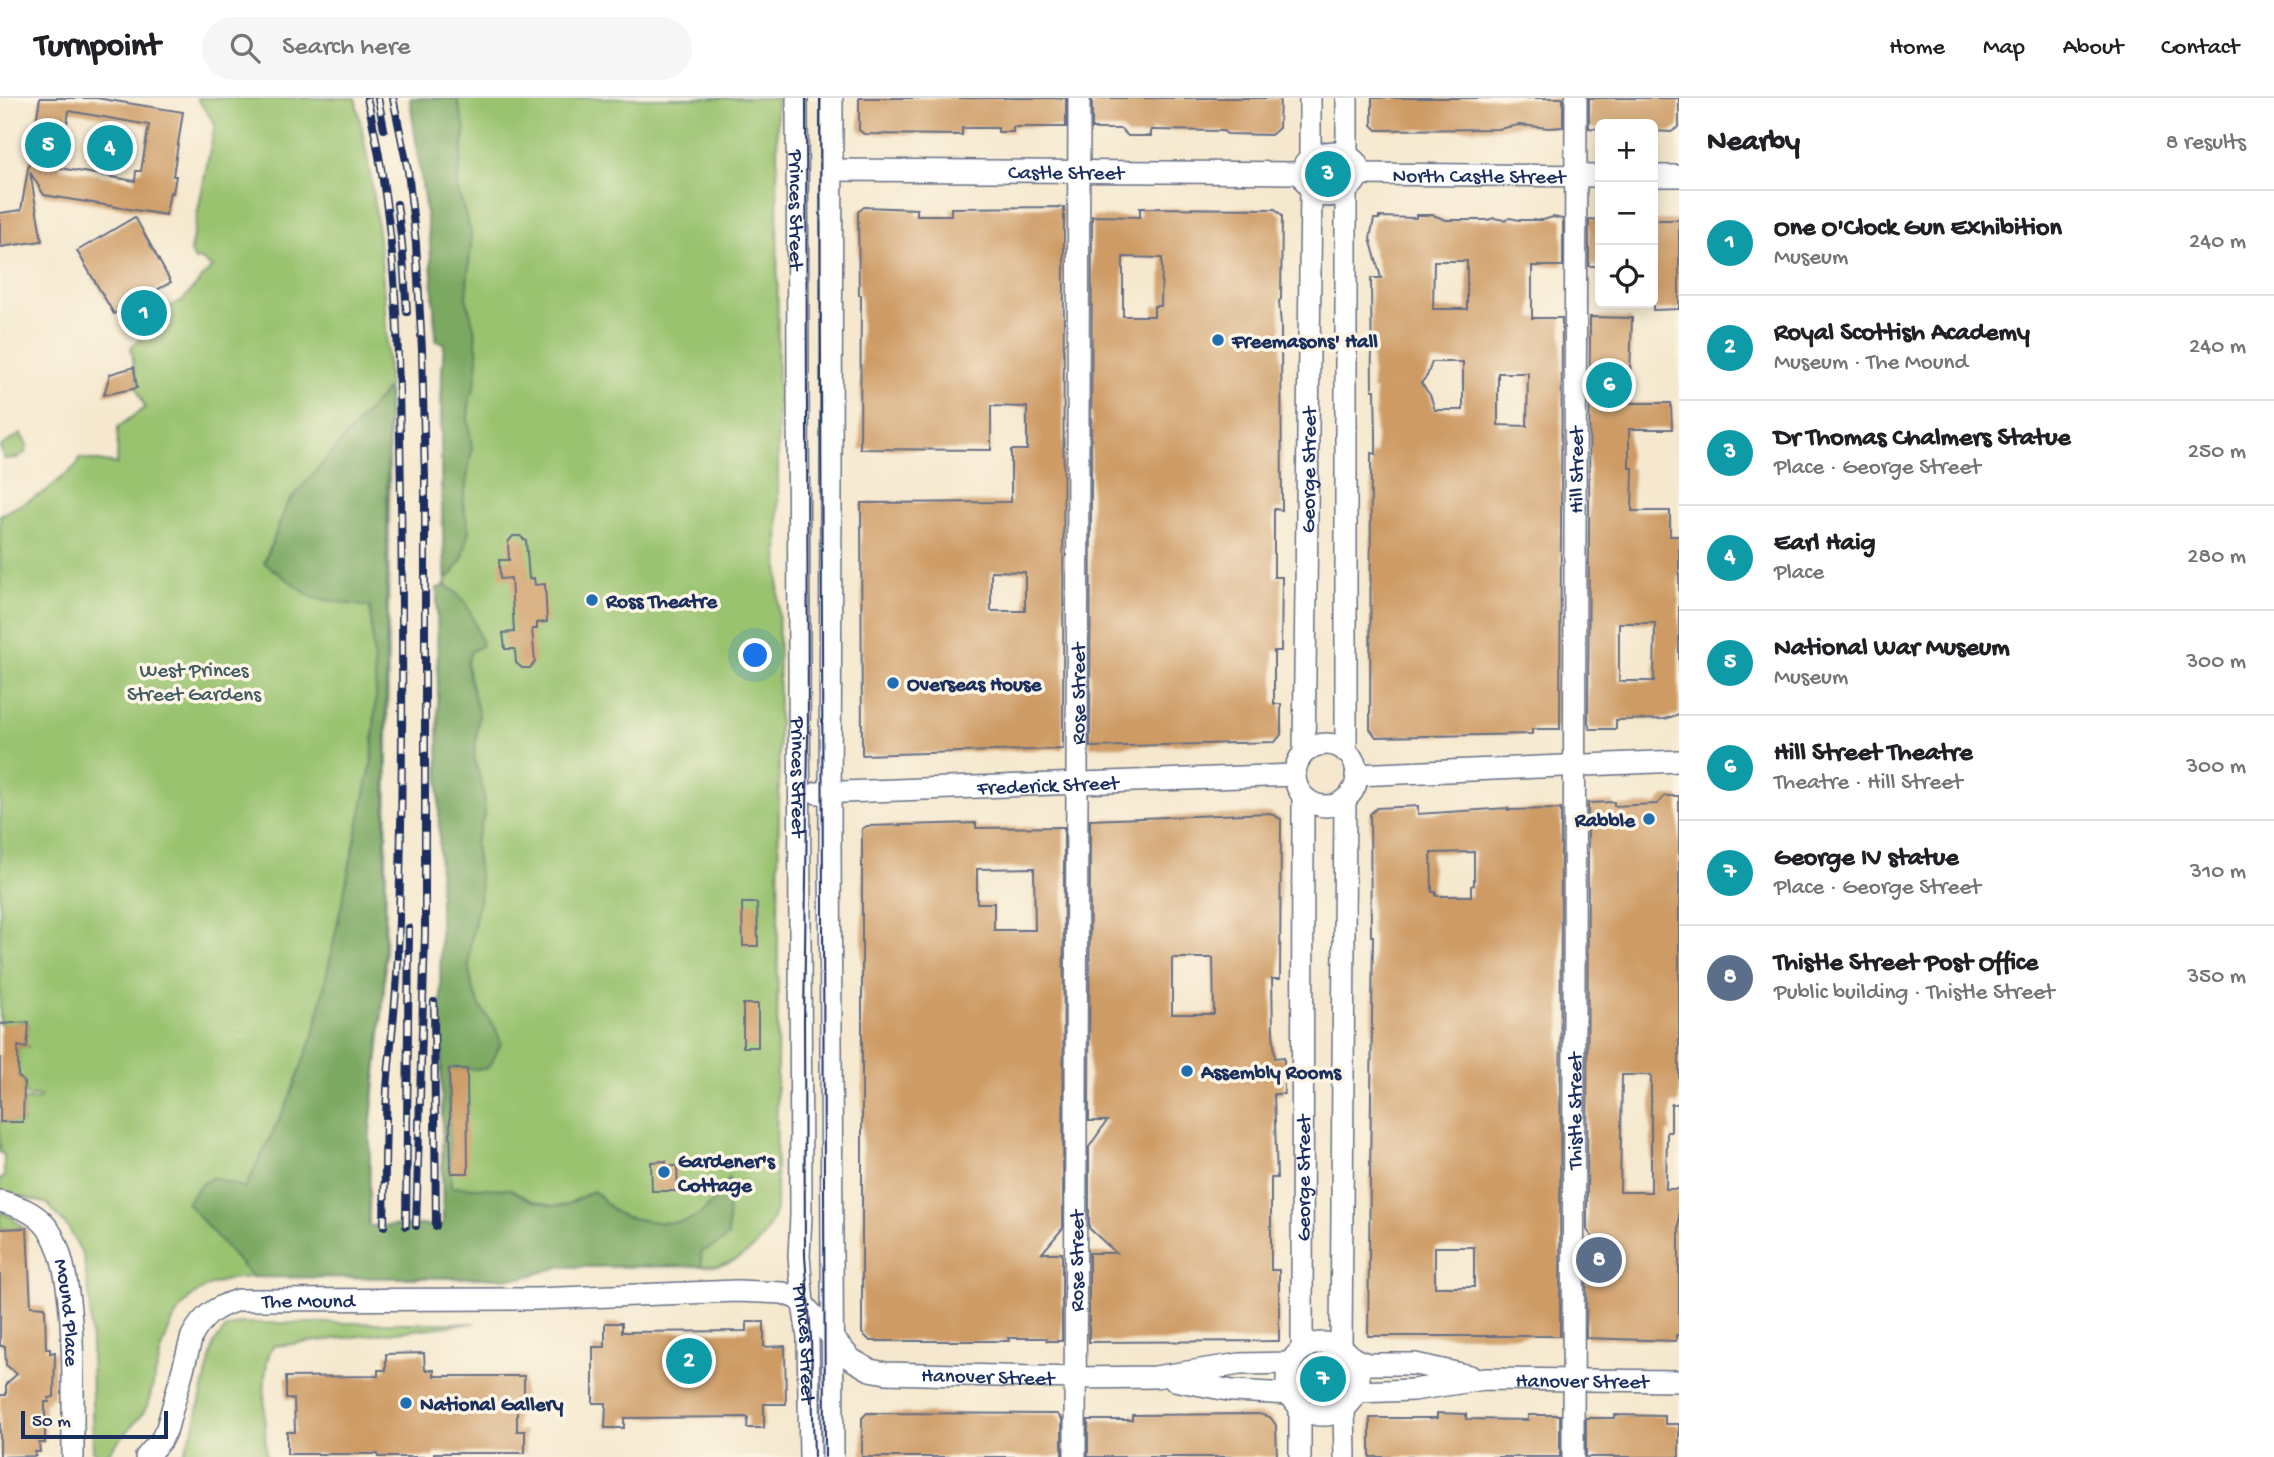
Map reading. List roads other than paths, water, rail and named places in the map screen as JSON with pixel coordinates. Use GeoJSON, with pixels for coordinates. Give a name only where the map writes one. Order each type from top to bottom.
{"type":"FeatureCollection","features":[{"type":"Feature","properties":{"kind":"street","name":"Princes Street"},"geometry":{"type":"LineString","coordinates":[[797,98],[801,793],[800,1256],[810,1374],[810,1457]]}},
{"type":"Feature","properties":{"kind":"street","name":"Princes Street"},"geometry":{"type":"LineString","coordinates":[[832,98],[833,1457]]}},
{"type":"Feature","properties":{"kind":"street","name":"Rose Street"},"geometry":{"type":"LineString","coordinates":[[1074,1457],[1076,785],[1072,172],[1079,98]]}},
{"type":"Feature","properties":{"kind":"street","name":"George Street"},"geometry":{"type":"LineString","coordinates":[[1300,1457],[1295,1400],[1288,1380],[1296,1356],[1303,796],[1295,775],[1297,763],[1304,752],[1310,98]]}},
{"type":"Feature","properties":{"kind":"street"},"geometry":{"type":"LineString","coordinates":[[1347,98],[1352,165],[1353,186],[1346,192],[1328,195],[1308,173],[1328,152],[1352,165]]}},
{"type":"Feature","properties":{"kind":"street","name":"Hill Street"},"geometry":{"type":"LineString","coordinates":[[1576,98],[1576,765]]}},
{"type":"Feature","properties":{"kind":"street","name":"North Castle Street"},"geometry":{"type":"LineString","coordinates":[[1352,165],[1595,176]]}},
{"type":"Feature","properties":{"kind":"street","name":"Castle Street"},"geometry":{"type":"LineString","coordinates":[[832,170],[1308,173]]}},
{"type":"Feature","properties":{"kind":"street"},"geometry":{"type":"LineString","coordinates":[[1658,176],[1679,176]]}},
{"type":"Feature","properties":{"kind":"street","name":"George Street"},"geometry":{"type":"LineString","coordinates":[[1345,1457],[1350,1400],[1359,1372],[1347,1353],[1345,799],[1353,788],[1356,775],[1355,764],[1346,752],[1346,192]]}},
{"type":"Feature","properties":{"kind":"street"},"geometry":{"type":"LineString","coordinates":[[1304,752],[1322,744],[1335,745],[1346,752]]}},
{"type":"Feature","properties":{"kind":"street"},"geometry":{"type":"LineString","coordinates":[[1356,775],[1679,761]]}},
{"type":"Feature","properties":{"kind":"street","name":"Thistle Street"},"geometry":{"type":"LineString","coordinates":[[1573,1457],[1576,765]]}},
{"type":"Feature","properties":{"kind":"street","name":"Frederick Street"},"geometry":{"type":"LineString","coordinates":[[801,793],[1295,775]]}},
{"type":"Feature","properties":{"kind":"street"},"geometry":{"type":"LineString","coordinates":[[1303,796],[1312,803],[1323,805],[1335,804],[1345,799]]}},
{"type":"Feature","properties":{"kind":"street","name":"Mound Place"},"geometry":{"type":"LineString","coordinates":[[0,1201],[20,1207],[38,1218],[51,1232],[66,1274],[71,1311],[74,1457]]}},
{"type":"Feature","properties":{"kind":"street","name":"The Mound"},"geometry":{"type":"LineString","coordinates":[[146,1457],[167,1428],[192,1336],[207,1314],[228,1303],[251,1299],[571,1307],[750,1292],[783,1293],[803,1304],[833,1339]]}},
{"type":"Feature","properties":{"kind":"street","name":"Hanover Street"},"geometry":{"type":"LineString","coordinates":[[833,1339],[851,1359],[870,1370],[886,1373],[1075,1378],[1155,1377],[1296,1356]]}},
{"type":"Feature","properties":{"kind":"street"},"geometry":{"type":"LineString","coordinates":[[1296,1356],[1321,1343],[1347,1353]]}},
{"type":"Feature","properties":{"kind":"street","name":"Hanover Street"},"geometry":{"type":"LineString","coordinates":[[1347,1353],[1367,1364],[1415,1364],[1485,1378],[1679,1381]]}},
{"type":"Feature","properties":{"kind":"street","name":"Hanover Street"},"geometry":{"type":"LineString","coordinates":[[1155,1377],[1295,1400]]}},
{"type":"Feature","properties":{"kind":"street","name":"Hanover Street"},"geometry":{"type":"LineString","coordinates":[[1350,1400],[1485,1378]]}},
{"type":"Feature","properties":{"kind":"street"},"geometry":{"type":"LineString","coordinates":[[1295,1400],[1322,1415],[1350,1400]]}},
{"type":"Feature","properties":{"kind":"tram line"},"geometry":{"type":"LineString","coordinates":[[806,98],[808,736],[804,1022],[805,1256],[811,1338],[814,1457]]}},
{"type":"Feature","properties":{"kind":"tram line"},"geometry":{"type":"LineString","coordinates":[[820,98],[825,1457]]}},
{"type":"Feature","properties":{"kind":"railway"},"geometry":{"type":"LineString","coordinates":[[367,98],[386,197],[391,247],[398,348],[400,448],[401,840],[397,971],[387,1090],[384,1226]]}},
{"type":"Feature","properties":{"kind":"railway"},"geometry":{"type":"LineString","coordinates":[[378,98],[384,129]]}},
{"type":"Feature","properties":{"kind":"railway"},"geometry":{"type":"LineString","coordinates":[[393,98],[408,171],[416,244],[425,478],[425,935],[416,1226]]}},
{"type":"Feature","properties":{"kind":"railway"},"geometry":{"type":"LineString","coordinates":[[397,204],[407,312]]}},
{"type":"Feature","properties":{"kind":"railway"},"geometry":{"type":"LineString","coordinates":[[406,1226],[409,928]]}},
{"type":"Feature","properties":{"kind":"railway"},"geometry":{"type":"LineString","coordinates":[[434,1002],[436,1226]]}},
{"type":"Feature","properties":{"kind":"place","name":"National War Museum"},"geometry":{"type":"Point","coordinates":[48,145]}},
{"type":"Feature","properties":{"kind":"place","name":"Earl Haig"},"geometry":{"type":"Point","coordinates":[110,148]}},
{"type":"Feature","properties":{"kind":"place","name":"Dr Thomas Chalmers Statue"},"geometry":{"type":"Point","coordinates":[1328,174]}},
{"type":"Feature","properties":{"kind":"place","name":"One O'Clock Gun Exhibition"},"geometry":{"type":"Point","coordinates":[144,313]}},
{"type":"Feature","properties":{"kind":"place","name":"Freemasons' Hall"},"geometry":{"type":"Point","coordinates":[1218,340]}},
{"type":"Feature","properties":{"kind":"place","name":"Hill Street Theatre"},"geometry":{"type":"Point","coordinates":[1609,385]}},
{"type":"Feature","properties":{"kind":"place","name":"Ross Theatre"},"geometry":{"type":"Point","coordinates":[592,600]}},
{"type":"Feature","properties":{"kind":"place","name":"Overseas House"},"geometry":{"type":"Point","coordinates":[893,683]}},
{"type":"Feature","properties":{"kind":"place","name":"Rabble"},"geometry":{"type":"Point","coordinates":[1649,819]}},
{"type":"Feature","properties":{"kind":"place","name":"Assembly Rooms"},"geometry":{"type":"Point","coordinates":[1187,1071]}},
{"type":"Feature","properties":{"kind":"place","name":"Gardener's Cottage"},"geometry":{"type":"Point","coordinates":[664,1172]}},
{"type":"Feature","properties":{"kind":"place","name":"Thistle Street Post Office"},"geometry":{"type":"Point","coordinates":[1599,1260]}},
{"type":"Feature","properties":{"kind":"place","name":"Royal Scottish Academy"},"geometry":{"type":"Point","coordinates":[689,1361]}},
{"type":"Feature","properties":{"kind":"place","name":"George IV statue"},"geometry":{"type":"Point","coordinates":[1323,1379]}},
{"type":"Feature","properties":{"kind":"place","name":"National Gallery"},"geometry":{"type":"Point","coordinates":[406,1403]}},
{"type":"Feature","properties":{"kind":"park label","name":"West Princes Street Gardens"},"geometry":{"type":"Point","coordinates":[194,681]}}]}
